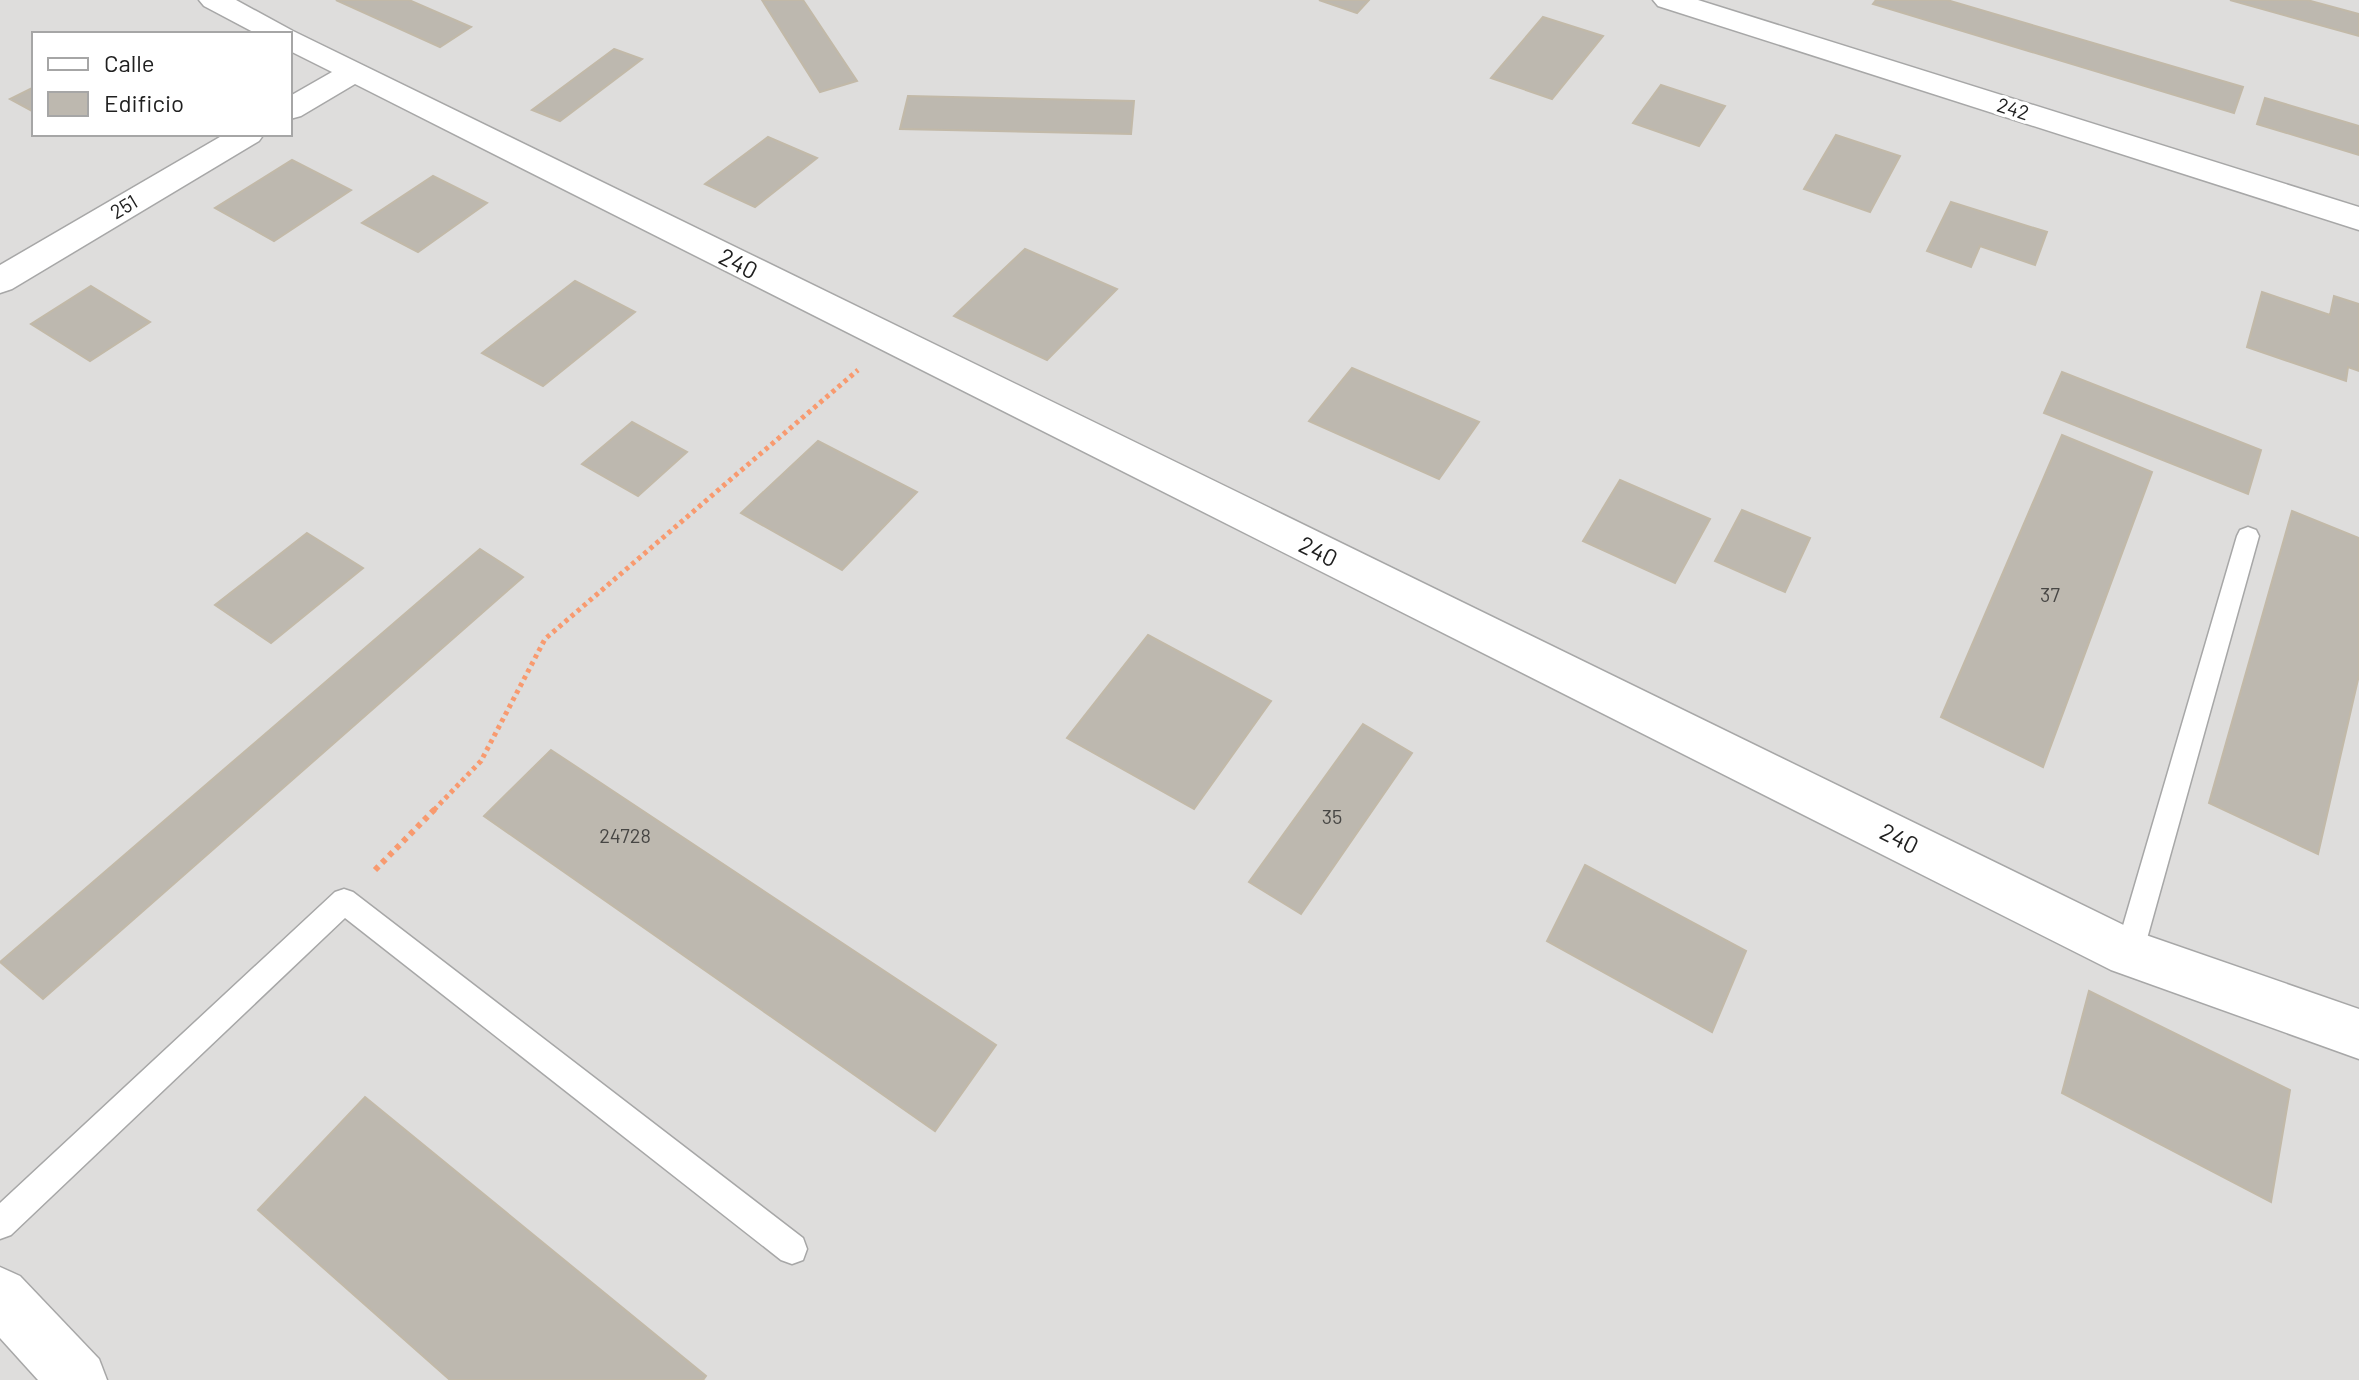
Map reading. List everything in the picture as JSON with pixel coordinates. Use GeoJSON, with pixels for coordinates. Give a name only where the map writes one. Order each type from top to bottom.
{"type":"FeatureCollection","features":[{"type":"Feature","properties":{"kind":"street"},"geometry":{"type":"LineString","coordinates":[[214,0],[276,32]]}},
{"type":"Feature","properties":{"kind":"street","name":"242"},"geometry":{"type":"LineString","coordinates":[[1668,0],[2359,219]]}},
{"type":"Feature","properties":{"kind":"street","name":"240"},"geometry":{"type":"LineString","coordinates":[[292,40],[892,341],[2129,953],[2359,1034]]}},
{"type":"Feature","properties":{"kind":"street"},"geometry":{"type":"LineString","coordinates":[[292,108],[353,72]]}},
{"type":"Feature","properties":{"kind":"street","name":"251"},"geometry":{"type":"LineString","coordinates":[[0,281],[245,136]]}},
{"type":"Feature","properties":{"kind":"street"},"geometry":{"type":"LineString","coordinates":[[0,1296],[78,1380]]}},
{"type":"Feature","properties":{"kind":"lane"},"geometry":{"type":"LineString","coordinates":[[2129,953],[2248,536]]}},
{"type":"Feature","properties":{"kind":"lane"},"geometry":{"type":"LineString","coordinates":[[0,1224],[344,901],[792,1249]]}},
{"type":"Feature","properties":{"kind":"path"},"geometry":{"type":"LineString","coordinates":[[344,901],[481,761],[545,639],[892,341]]}},
{"type":"Feature","properties":{"kind":"shaded area"},"geometry":{"type":"Polygon","coordinates":[[[0,0],[2359,0],[2359,1380],[0,1380],[0,0]]]}},
{"type":"Feature","properties":{"kind":"building"},"geometry":{"type":"Polygon","coordinates":[[[336,0],[409,0],[471,27],[440,47],[336,0]]]}},
{"type":"Feature","properties":{"kind":"building"},"geometry":{"type":"Polygon","coordinates":[[[762,0],[803,0],[857,81],[820,92],[762,0]]]}},
{"type":"Feature","properties":{"kind":"building"},"geometry":{"type":"Polygon","coordinates":[[[1319,0],[1369,0],[1357,13],[1319,0]]]}},
{"type":"Feature","properties":{"kind":"building"},"geometry":{"type":"Polygon","coordinates":[[[1876,0],[1947,0],[2243,87],[2234,113],[1873,4],[1876,0]]]}},
{"type":"Feature","properties":{"kind":"building"},"geometry":{"type":"Polygon","coordinates":[[[2230,0],[2307,0],[2359,14],[2359,36],[2230,0]]]}},
{"type":"Feature","properties":{"kind":"building"},"geometry":{"type":"Polygon","coordinates":[[[1543,17],[1603,36],[1552,99],[1491,78],[1543,17]]]}},
{"type":"Feature","properties":{"kind":"building"},"geometry":{"type":"Polygon","coordinates":[[[614,49],[642,59],[560,121],[532,110],[614,49]]]}},
{"type":"Feature","properties":{"kind":"building"},"geometry":{"type":"Polygon","coordinates":[[[1661,85],[1725,106],[1699,146],[1633,123],[1661,85]]]}},
{"type":"Feature","properties":{"kind":"building"},"geometry":{"type":"Polygon","coordinates":[[[32,88],[32,111],[10,99],[32,88]]]}},
{"type":"Feature","properties":{"kind":"building"},"geometry":{"type":"Polygon","coordinates":[[[908,96],[1134,101],[1131,134],[900,129],[908,96]]]}},
{"type":"Feature","properties":{"kind":"building"},"geometry":{"type":"Polygon","coordinates":[[[2265,98],[2359,126],[2359,155],[2257,124],[2265,98]]]}},
{"type":"Feature","properties":{"kind":"building"},"geometry":{"type":"Polygon","coordinates":[[[1836,135],[1900,156],[1870,212],[1804,189],[1836,135]]]}},
{"type":"Feature","properties":{"kind":"building"},"geometry":{"type":"Polygon","coordinates":[[[768,137],[817,158],[755,207],[705,184],[768,137]]]}},
{"type":"Feature","properties":{"kind":"building"},"geometry":{"type":"Polygon","coordinates":[[[292,160],[351,190],[274,241],[215,208],[292,160]]]}},
{"type":"Feature","properties":{"kind":"building"},"geometry":{"type":"Polygon","coordinates":[[[433,176],[487,203],[418,252],[362,223],[433,176]]]}},
{"type":"Feature","properties":{"kind":"building"},"geometry":{"type":"Polygon","coordinates":[[[1951,202],[2047,232],[2035,265],[1980,246],[1971,267],[1927,251],[1951,202]]]}},
{"type":"Feature","properties":{"kind":"building"},"geometry":{"type":"Polygon","coordinates":[[[1025,249],[1117,289],[1047,360],[954,316],[1025,249]]]}},
{"type":"Feature","properties":{"kind":"building"},"geometry":{"type":"Polygon","coordinates":[[[575,281],[635,312],[543,386],[482,353],[575,281]]]}},
{"type":"Feature","properties":{"kind":"building"},"geometry":{"type":"Polygon","coordinates":[[[91,286],[150,322],[90,361],[31,324],[91,286]]]}},
{"type":"Feature","properties":{"kind":"building"},"geometry":{"type":"Polygon","coordinates":[[[2262,292],[2330,315],[2334,296],[2359,304],[2359,371],[2348,367],[2346,381],[2247,347],[2262,292]]]}},
{"type":"Feature","properties":{"kind":"building"},"geometry":{"type":"Polygon","coordinates":[[[1352,368],[1479,422],[1439,479],[1309,421],[1352,368]]]}},
{"type":"Feature","properties":{"kind":"building"},"geometry":{"type":"Polygon","coordinates":[[[2062,372],[2261,450],[2248,494],[2044,413],[2062,372]]]}},
{"type":"Feature","properties":{"kind":"building"},"geometry":{"type":"Polygon","coordinates":[[[632,422],[687,452],[638,496],[582,464],[632,422]]]}},
{"type":"Feature","properties":{"kind":"building"},"geometry":{"type":"Polygon","coordinates":[[[2062,435],[2152,472],[2043,767],[1941,717],[2062,435]]]}},
{"type":"Feature","properties":{"kind":"building"},"geometry":{"type":"Polygon","coordinates":[[[818,441],[917,492],[842,570],[741,513],[818,441]]]}},
{"type":"Feature","properties":{"kind":"building"},"geometry":{"type":"Polygon","coordinates":[[[1620,480],[1710,519],[1675,583],[1583,541],[1620,480]]]}},
{"type":"Feature","properties":{"kind":"building"},"geometry":{"type":"Polygon","coordinates":[[[1742,510],[1810,538],[1785,592],[1715,561],[1742,510]]]}},
{"type":"Feature","properties":{"kind":"building"},"geometry":{"type":"Polygon","coordinates":[[[2292,511],[2359,538],[2359,675],[2318,854],[2209,803],[2292,511]]]}},
{"type":"Feature","properties":{"kind":"building"},"geometry":{"type":"Polygon","coordinates":[[[307,533],[363,568],[271,643],[215,605],[307,533]]]}},
{"type":"Feature","properties":{"kind":"building"},"geometry":{"type":"Polygon","coordinates":[[[480,549],[523,577],[43,999],[0,962],[480,549]]]}},
{"type":"Feature","properties":{"kind":"building"},"geometry":{"type":"Polygon","coordinates":[[[1148,635],[1271,701],[1194,809],[1067,738],[1148,635]]]}},
{"type":"Feature","properties":{"kind":"building"},"geometry":{"type":"Polygon","coordinates":[[[1363,724],[1412,753],[1301,914],[1249,882],[1363,724]]]}},
{"type":"Feature","properties":{"kind":"building"},"geometry":{"type":"Polygon","coordinates":[[[551,750],[996,1045],[935,1131],[484,816],[551,750]]]}},
{"type":"Feature","properties":{"kind":"building"},"geometry":{"type":"Polygon","coordinates":[[[1585,865],[1746,951],[1712,1032],[1547,941],[1585,865]]]}},
{"type":"Feature","properties":{"kind":"building"},"geometry":{"type":"Polygon","coordinates":[[[2089,991],[2290,1090],[2271,1202],[2062,1093],[2089,991]]]}},
{"type":"Feature","properties":{"kind":"building"},"geometry":{"type":"Polygon","coordinates":[[[365,1097],[706,1376],[703,1380],[450,1380],[258,1210],[365,1097]]]}}]}
